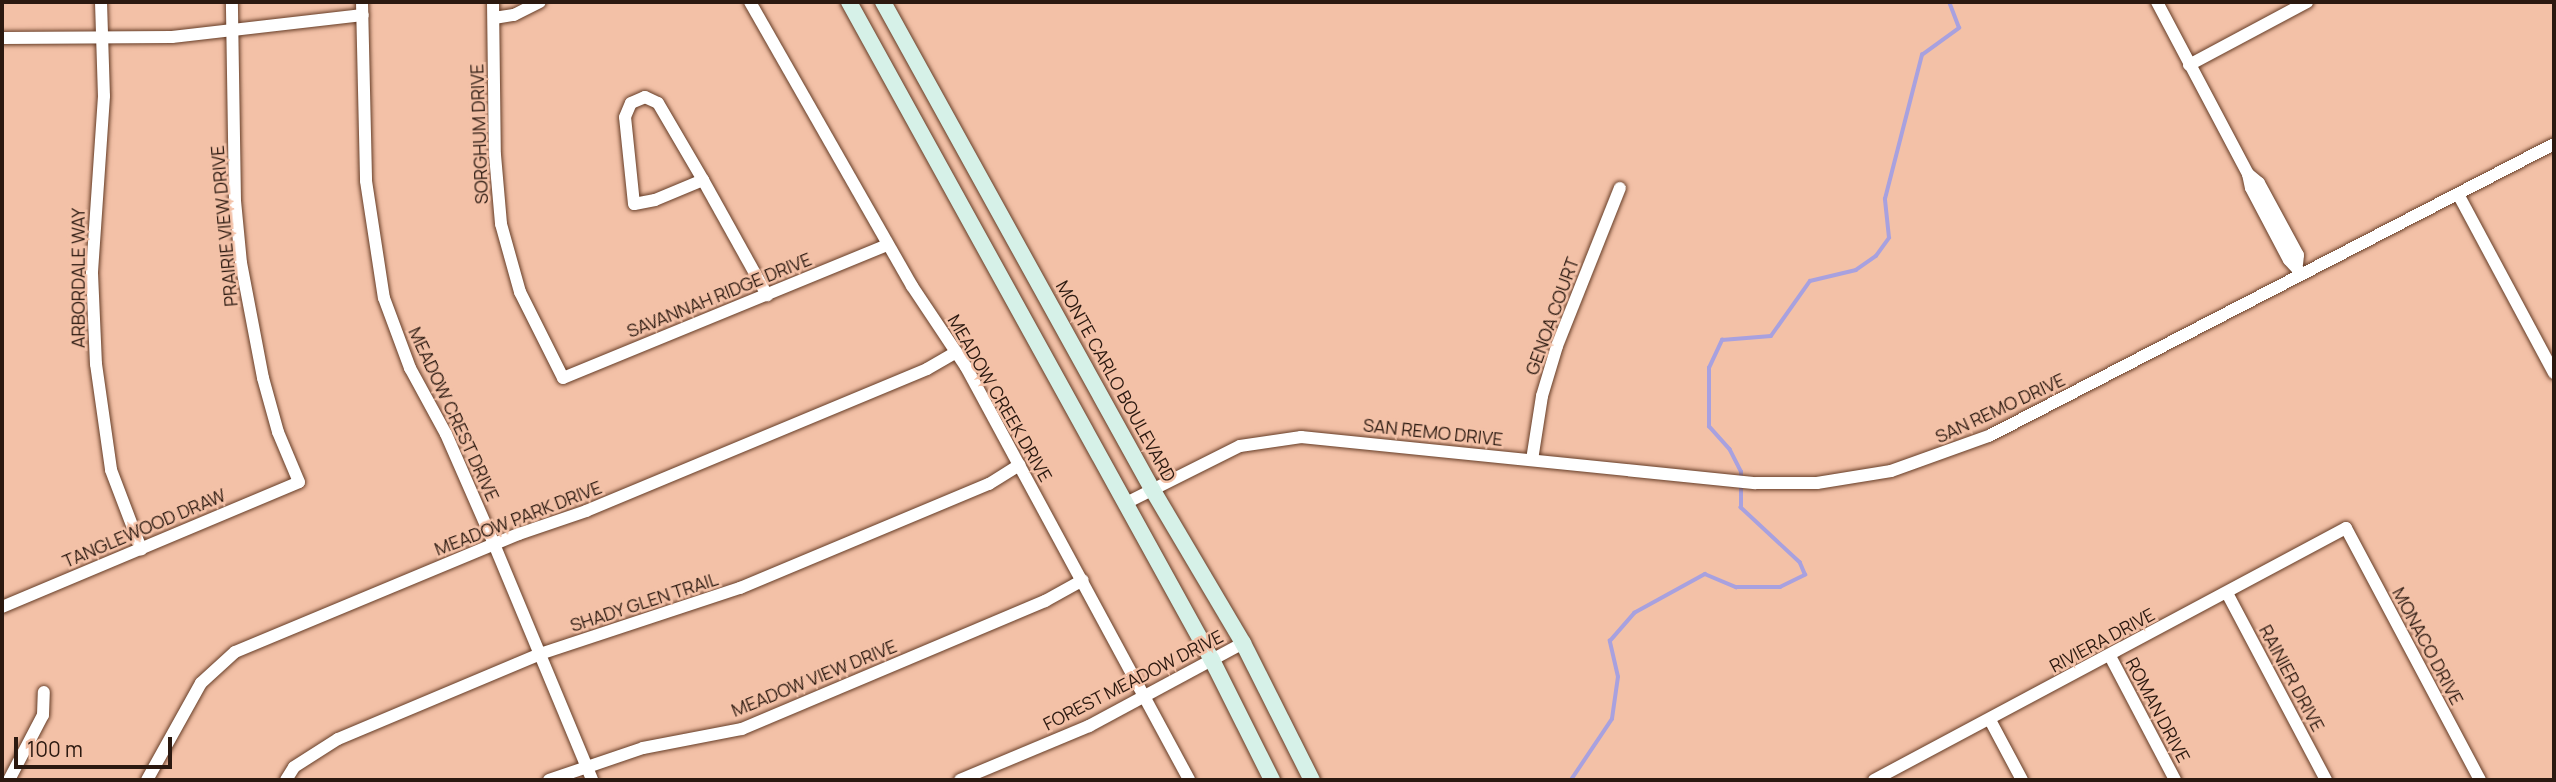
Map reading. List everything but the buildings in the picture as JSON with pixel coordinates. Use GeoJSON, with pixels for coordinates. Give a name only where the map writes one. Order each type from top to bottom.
{"type":"FeatureCollection","features":[{"type":"Feature","properties":{"kind":"main road"},"geometry":{"type":"LineString","coordinates":[[849,2],[1212,660],[1272,780]]}},
{"type":"Feature","properties":{"kind":"main road","name":"MONTE CARLO BOULEVARD"},"geometry":{"type":"LineString","coordinates":[[883,2],[1152,489],[1243,643],[1312,780]]}},
{"type":"Feature","properties":{"kind":"street","name":"ARBORDALE WAY"},"geometry":{"type":"LineString","coordinates":[[102,2],[104,40],[92,273],[96,364],[111,470],[141,549]]}},
{"type":"Feature","properties":{"kind":"street","name":"PRAIRIE VIEW DRIVE"},"geometry":{"type":"LineString","coordinates":[[232,2],[234,177],[242,264],[263,378],[278,432],[299,482]]}},
{"type":"Feature","properties":{"kind":"street","name":"MEADOW CREST DRIVE"},"geometry":{"type":"LineString","coordinates":[[362,2],[366,181],[376,266],[405,357],[446,434],[495,544],[592,780]]}},
{"type":"Feature","properties":{"kind":"street","name":"SORGHUM DRIVE"},"geometry":{"type":"LineString","coordinates":[[493,2],[496,177],[505,247],[529,314],[563,378]]}},
{"type":"Feature","properties":{"kind":"street"},"geometry":{"type":"LineString","coordinates":[[494,18],[514,15],[540,2]]}},
{"type":"Feature","properties":{"kind":"street","name":"MEADOW CREEK DRIVE"},"geometry":{"type":"LineString","coordinates":[[750,2],[888,244],[957,352],[1083,580],[1189,780]]}},
{"type":"Feature","properties":{"kind":"street"},"geometry":{"type":"LineString","coordinates":[[2157,2],[2248,174],[2251,188],[2283,248],[2300,269]]}},
{"type":"Feature","properties":{"kind":"street"},"geometry":{"type":"LineString","coordinates":[[2189,65],[2307,2]]}},
{"type":"Feature","properties":{"kind":"street"},"geometry":{"type":"LineString","coordinates":[[2,38],[104,40],[233,32],[363,15]]}},
{"type":"Feature","properties":{"kind":"street"},"geometry":{"type":"LineString","coordinates":[[703,180],[655,200],[634,204],[625,117],[631,103],[645,97],[658,103],[703,180],[767,295]]}},
{"type":"Feature","properties":{"kind":"street","name":"SAN REMO DRIVE"},"geometry":{"type":"LineString","coordinates":[[1126,503],[1240,446],[1287,438],[1330,438],[1734,482],[1851,479],[1954,451],[2300,269],[2459,194],[2554,145]]}},
{"type":"Feature","properties":{"kind":"street","name":"GENOA COURT"},"geometry":{"type":"LineString","coordinates":[[1532,460],[1542,396],[1553,355],[1620,188]]}},
{"type":"Feature","properties":{"kind":"street"},"geometry":{"type":"LineString","coordinates":[[2459,194],[2554,373]]}},
{"type":"Feature","properties":{"kind":"street","name":"SAVANNAH RIDGE DRIVE"},"geometry":{"type":"LineString","coordinates":[[563,378],[888,244]]}},
{"type":"Feature","properties":{"kind":"street","name":"MEADOW PARK DRIVE"},"geometry":{"type":"LineString","coordinates":[[147,780],[201,683],[228,656],[495,544],[624,496],[927,369],[957,352]]}},
{"type":"Feature","properties":{"kind":"street","name":"SHADY GLEN TRAIL"},"geometry":{"type":"LineString","coordinates":[[286,780],[294,767],[338,739],[540,654],[740,588],[989,484],[1020,465]]}},
{"type":"Feature","properties":{"kind":"street","name":"TANGLEWOOD DRAW"},"geometry":{"type":"LineString","coordinates":[[2,607],[299,482]]}},
{"type":"Feature","properties":{"kind":"street","name":"RIVIERA DRIVE"},"geometry":{"type":"LineString","coordinates":[[1874,780],[2346,528]]}},
{"type":"Feature","properties":{"kind":"street","name":"MONACO DRIVE"},"geometry":{"type":"LineString","coordinates":[[2346,528],[2480,780]]}},
{"type":"Feature","properties":{"kind":"street","name":"MEADOW VIEW DRIVE"},"geometry":{"type":"LineString","coordinates":[[550,780],[585,765],[742,729],[1045,601],[1083,580]]}},
{"type":"Feature","properties":{"kind":"street","name":"RAINIER DRIVE"},"geometry":{"type":"LineString","coordinates":[[2227,593],[2326,780]]}},
{"type":"Feature","properties":{"kind":"street","name":"FOREST MEADOW DRIVE"},"geometry":{"type":"LineString","coordinates":[[960,780],[1082,730],[1243,643]]}},
{"type":"Feature","properties":{"kind":"street","name":"ROMAN DRIVE"},"geometry":{"type":"LineString","coordinates":[[2110,656],[2175,780]]}},
{"type":"Feature","properties":{"kind":"street"},"geometry":{"type":"LineString","coordinates":[[9,780],[43,715],[44,692]]}},
{"type":"Feature","properties":{"kind":"street"},"geometry":{"type":"LineString","coordinates":[[1990,720],[2022,780]]}},
{"type":"Feature","properties":{"kind":"waterway"},"geometry":{"type":"LineString","coordinates":[[1571,780],[1612,719],[1618,677],[1610,641],[1634,613],[1705,574],[1736,587],[1780,587],[1805,575],[1800,563],[1741,508],[1741,472],[1730,450],[1709,427],[1709,368],[1722,340],[1771,336],[1810,281],[1856,270],[1876,256],[1889,238],[1885,199],[1922,55],[1959,28],[1949,2]]}}]}
